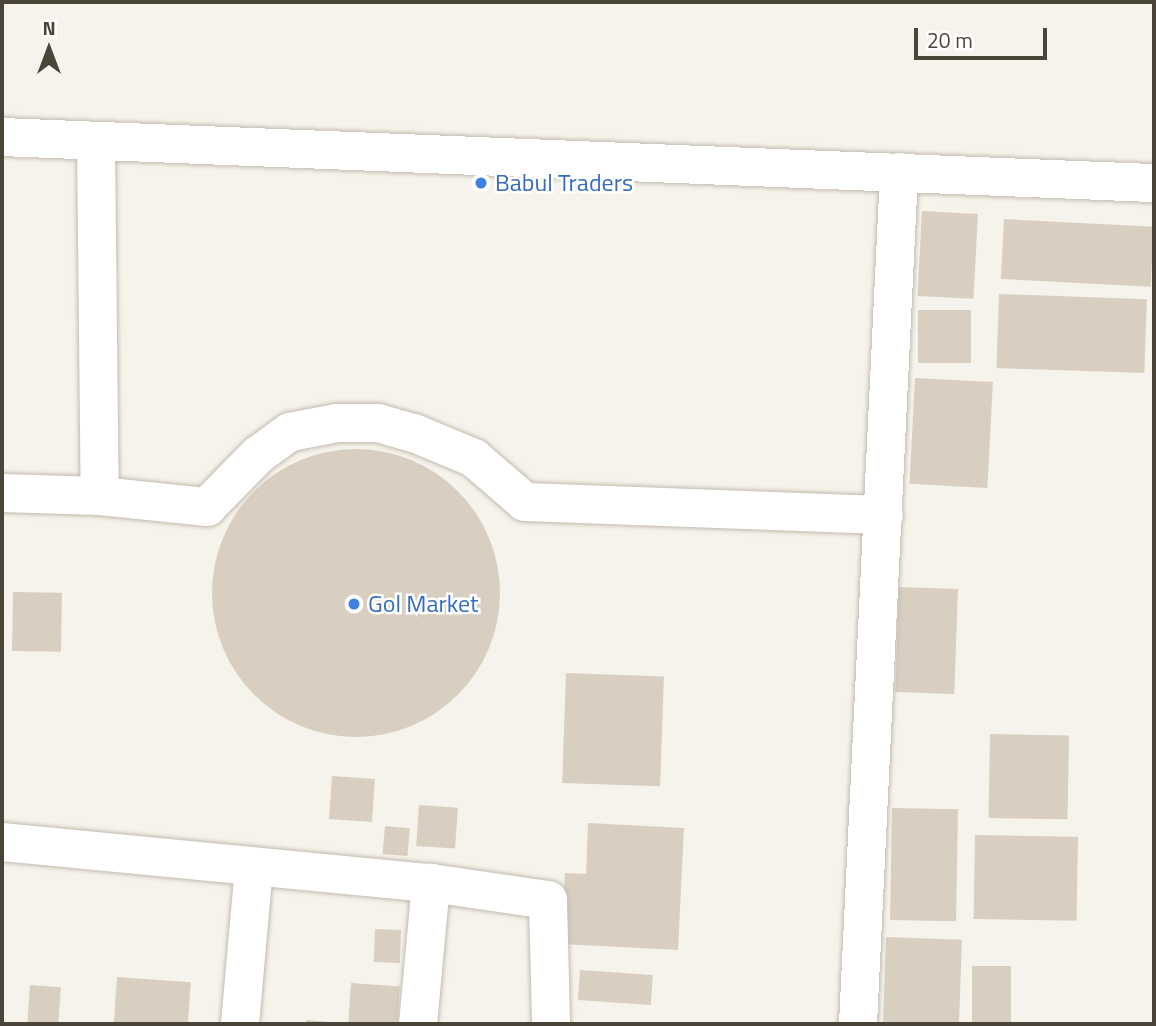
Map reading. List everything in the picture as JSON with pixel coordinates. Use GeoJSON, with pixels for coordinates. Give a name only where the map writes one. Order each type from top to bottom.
{"type":"FeatureCollection","features":[{"type":"Feature","properties":{"kind":"street"},"geometry":{"type":"LineString","coordinates":[[2,136],[1154,183]]}},
{"type":"Feature","properties":{"kind":"street"},"geometry":{"type":"LineString","coordinates":[[96,141],[100,496]]}},
{"type":"Feature","properties":{"kind":"street"},"geometry":{"type":"LineString","coordinates":[[858,1024],[899,172]]}},
{"type":"Feature","properties":{"kind":"street"},"geometry":{"type":"LineString","coordinates":[[2,493],[100,496],[207,507],[258,455],[290,432],[337,422],[364,423],[415,433],[474,458],[524,502],[884,515]]}},
{"type":"Feature","properties":{"kind":"street"},"geometry":{"type":"LineString","coordinates":[[2,842],[430,883],[548,900],[551,1024]]}},
{"type":"Feature","properties":{"kind":"street"},"geometry":{"type":"LineString","coordinates":[[240,1024],[254,867]]}},
{"type":"Feature","properties":{"kind":"street"},"geometry":{"type":"LineString","coordinates":[[418,1024],[430,883]]}},
{"type":"Feature","properties":{"kind":"building"},"geometry":{"type":"Polygon","coordinates":[[[922,211],[978,214],[973,299],[918,296],[922,211]]]}},
{"type":"Feature","properties":{"kind":"building"},"geometry":{"type":"Polygon","coordinates":[[[1004,219],[1154,227],[1151,287],[1001,279],[1004,219]]]}},
{"type":"Feature","properties":{"kind":"building"},"geometry":{"type":"Polygon","coordinates":[[[999,294],[1147,299],[1144,373],[996,368],[999,294]]]}},
{"type":"Feature","properties":{"kind":"building"},"geometry":{"type":"Polygon","coordinates":[[[918,310],[971,310],[971,363],[918,363],[918,310]]]}},
{"type":"Feature","properties":{"kind":"building"},"geometry":{"type":"Polygon","coordinates":[[[915,378],[993,382],[987,488],[909,484],[915,378]]]}},
{"type":"Feature","properties":{"kind":"building","name":"Gol Market"},"geometry":{"type":"Polygon","coordinates":[[[356,449],[384,452],[411,460],[436,473],[458,491],[476,513],[489,538],[497,565],[500,593],[497,621],[489,648],[476,673],[458,695],[436,713],[411,726],[384,734],[356,737],[328,734],[301,726],[276,713],[254,695],[236,673],[223,648],[215,621],[212,593],[215,565],[223,538],[236,513],[254,491],[276,473],[301,460],[328,452],[356,449]]]}},
{"type":"Feature","properties":{"kind":"building"},"geometry":{"type":"Polygon","coordinates":[[[899,587],[958,589],[954,694],[895,692],[899,587]]]}},
{"type":"Feature","properties":{"kind":"building"},"geometry":{"type":"Polygon","coordinates":[[[13,592],[62,593],[61,652],[12,651],[13,592]]]}},
{"type":"Feature","properties":{"kind":"building"},"geometry":{"type":"Polygon","coordinates":[[[566,673],[664,676],[660,786],[562,783],[566,673]]]}},
{"type":"Feature","properties":{"kind":"building"},"geometry":{"type":"Polygon","coordinates":[[[990,734],[1069,735],[1068,819],[989,818],[990,734]]]}},
{"type":"Feature","properties":{"kind":"building"},"geometry":{"type":"Polygon","coordinates":[[[332,776],[375,779],[372,822],[329,819],[332,776]]]}},
{"type":"Feature","properties":{"kind":"building"},"geometry":{"type":"Polygon","coordinates":[[[419,805],[458,808],[455,849],[416,846],[419,805]]]}},
{"type":"Feature","properties":{"kind":"building"},"geometry":{"type":"Polygon","coordinates":[[[892,808],[958,809],[956,921],[890,920],[892,808]]]}},
{"type":"Feature","properties":{"kind":"building"},"geometry":{"type":"Polygon","coordinates":[[[588,823],[684,828],[678,950],[561,944],[565,873],[586,874],[588,823]]]}},
{"type":"Feature","properties":{"kind":"building"},"geometry":{"type":"Polygon","coordinates":[[[385,826],[410,828],[407,856],[383,854],[385,826]]]}},
{"type":"Feature","properties":{"kind":"building"},"geometry":{"type":"Polygon","coordinates":[[[975,835],[1078,837],[1077,921],[974,919],[975,835]]]}},
{"type":"Feature","properties":{"kind":"building"},"geometry":{"type":"Polygon","coordinates":[[[375,929],[401,930],[400,963],[374,962],[375,929]]]}},
{"type":"Feature","properties":{"kind":"building"},"geometry":{"type":"Polygon","coordinates":[[[886,937],[962,940],[959,1024],[883,1024],[886,937]]]}},
{"type":"Feature","properties":{"kind":"building"},"geometry":{"type":"Polygon","coordinates":[[[972,966],[1011,966],[1011,1024],[972,1024],[972,966]]]}},
{"type":"Feature","properties":{"kind":"building"},"geometry":{"type":"Polygon","coordinates":[[[580,970],[653,975],[651,1005],[578,1000],[580,970]]]}},
{"type":"Feature","properties":{"kind":"building"},"geometry":{"type":"Polygon","coordinates":[[[117,977],[191,982],[188,1024],[114,1024],[117,977]]]}},
{"type":"Feature","properties":{"kind":"building"},"geometry":{"type":"Polygon","coordinates":[[[351,983],[400,986],[397,1024],[348,1024],[351,983]]]}},
{"type":"Feature","properties":{"kind":"building"},"geometry":{"type":"Polygon","coordinates":[[[30,985],[61,987],[58,1024],[27,1024],[30,985]]]}},
{"type":"Feature","properties":{"kind":"building"},"geometry":{"type":"Polygon","coordinates":[[[306,1020],[331,1022],[306,1024],[306,1020]]]}},
{"type":"Feature","properties":{"kind":"place","name":"Babul Traders"},"geometry":{"type":"Point","coordinates":[481,183]}},
{"type":"Feature","properties":{"kind":"place","name":"Gol Market"},"geometry":{"type":"Point","coordinates":[354,604]}}]}
